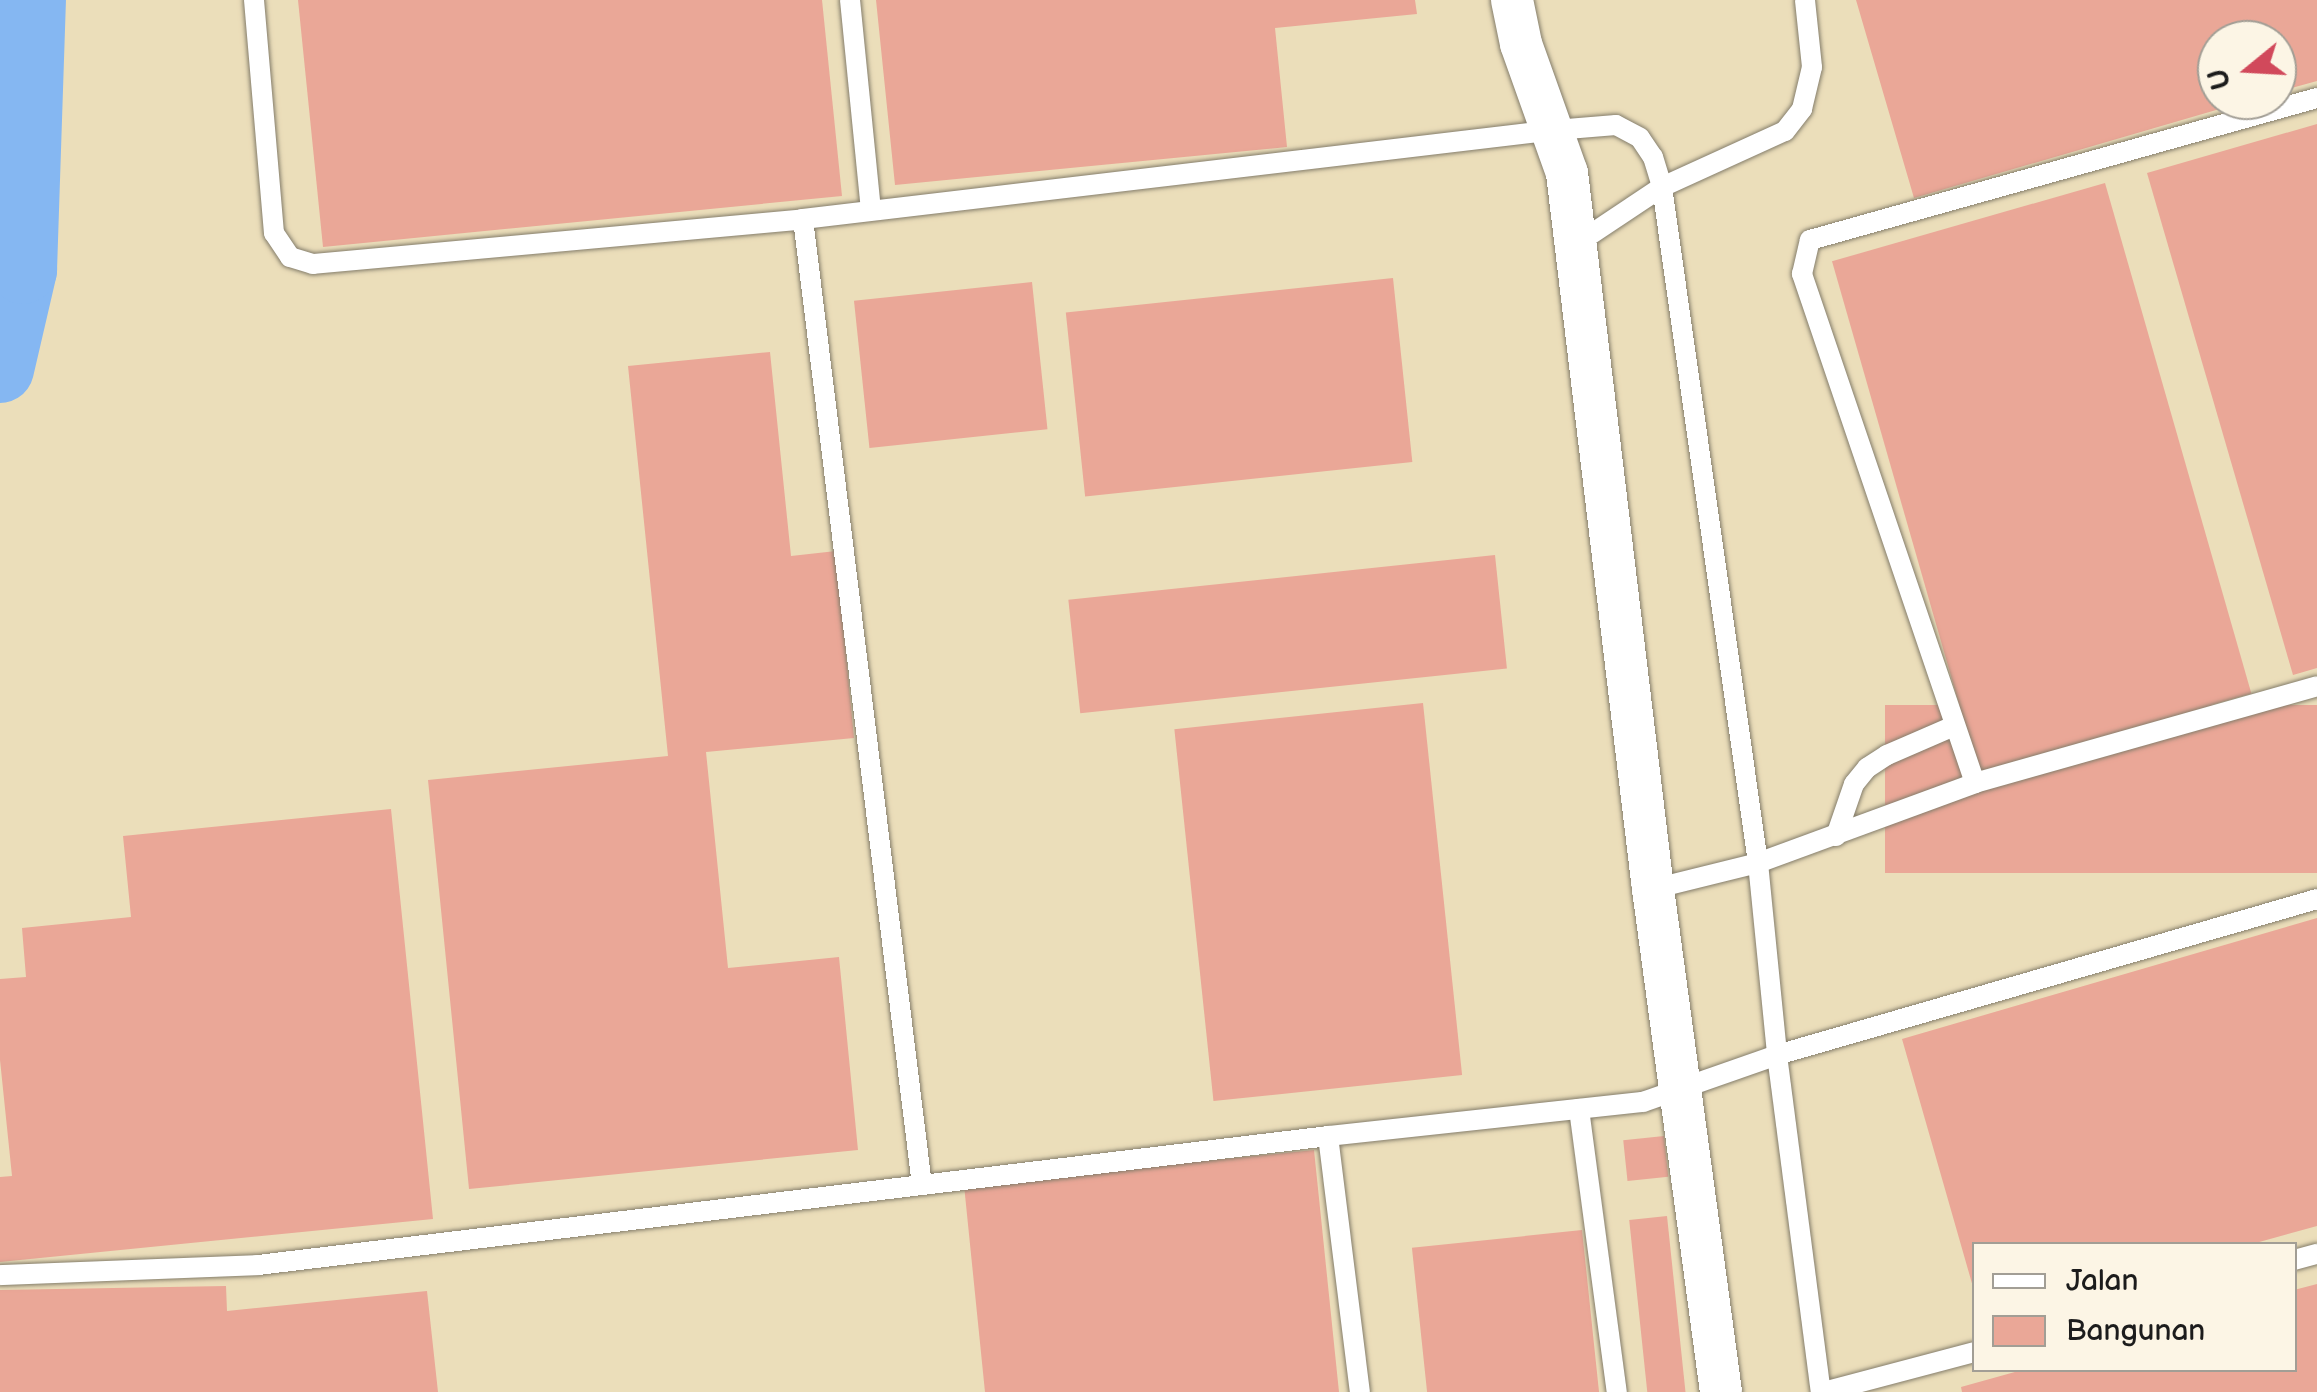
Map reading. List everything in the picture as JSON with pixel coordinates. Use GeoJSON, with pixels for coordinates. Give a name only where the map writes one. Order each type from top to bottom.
{"type":"FeatureCollection","features":[{"type":"Feature","properties":{"kind":"street"},"geometry":{"type":"LineString","coordinates":[[1512,0],[1521,44],[1555,130],[1567,174],[1652,889],[1721,1392]]}},
{"type":"Feature","properties":{"kind":"lane"},"geometry":{"type":"LineString","coordinates":[[254,0],[274,233],[290,257],[314,264],[804,219],[1616,124],[1640,138],[1653,157],[1662,186],[1758,863],[1777,1055],[1822,1392],[1972,1353]]}},
{"type":"Feature","properties":{"kind":"lane"},"geometry":{"type":"LineString","coordinates":[[850,0],[871,210]]}},
{"type":"Feature","properties":{"kind":"lane"},"geometry":{"type":"LineString","coordinates":[[1575,245],[1662,186],[1785,131],[1802,110],[1812,67],[1805,0]]}},
{"type":"Feature","properties":{"kind":"lane"},"geometry":{"type":"LineString","coordinates":[[1976,782],[1802,274],[1810,240],[2317,98]]}},
{"type":"Feature","properties":{"kind":"lane"},"geometry":{"type":"LineString","coordinates":[[804,219],[922,1185]]}},
{"type":"Feature","properties":{"kind":"lane"},"geometry":{"type":"LineString","coordinates":[[1652,889],[1758,863],[1976,782],[2317,686]]}},
{"type":"Feature","properties":{"kind":"lane"},"geometry":{"type":"LineString","coordinates":[[1836,836],[1854,784],[1867,768],[1887,754],[1954,726]]}},
{"type":"Feature","properties":{"kind":"lane"},"geometry":{"type":"LineString","coordinates":[[0,1275],[258,1265],[1642,1102],[1777,1055],[2317,899]]}},
{"type":"Feature","properties":{"kind":"lane"},"geometry":{"type":"LineString","coordinates":[[1580,1109],[1618,1392]]}},
{"type":"Feature","properties":{"kind":"lane"},"geometry":{"type":"LineString","coordinates":[[1328,1136],[1360,1392]]}},
{"type":"Feature","properties":{"kind":"building"},"geometry":{"type":"Polygon","coordinates":[[[298,0],[822,0],[842,196],[323,247],[298,0]]]}},
{"type":"Feature","properties":{"kind":"building"},"geometry":{"type":"Polygon","coordinates":[[[876,0],[1415,0],[1417,14],[1275,28],[1287,147],[895,185],[876,0]]]}},
{"type":"Feature","properties":{"kind":"building"},"geometry":{"type":"Polygon","coordinates":[[[1856,0],[2317,0],[2317,81],[2297,86],[2297,20],[2197,20],[2197,116],[1914,198],[1856,0]]]}},
{"type":"Feature","properties":{"kind":"building"},"geometry":{"type":"Polygon","coordinates":[[[2317,124],[2317,668],[2293,675],[2147,173],[2317,124]]]}},
{"type":"Feature","properties":{"kind":"building"},"geometry":{"type":"Polygon","coordinates":[[[2105,183],[2251,693],[1978,772],[1832,261],[2105,183]]]}},
{"type":"Feature","properties":{"kind":"building"},"geometry":{"type":"Polygon","coordinates":[[[1393,278],[1412,462],[1085,496],[1066,312],[1393,278]]]}},
{"type":"Feature","properties":{"kind":"building"},"geometry":{"type":"Polygon","coordinates":[[[1032,282],[1047,429],[869,448],[854,301],[1032,282]]]}},
{"type":"Feature","properties":{"kind":"building"},"geometry":{"type":"Polygon","coordinates":[[[770,352],[791,556],[836,551],[854,738],[706,752],[728,968],[839,957],[858,1150],[469,1189],[428,780],[668,756],[628,366],[770,352]]]}},
{"type":"Feature","properties":{"kind":"building"},"geometry":{"type":"Polygon","coordinates":[[[1495,555],[1507,668],[1080,713],[1068,600],[1495,555]]]}},
{"type":"Feature","properties":{"kind":"building"},"geometry":{"type":"Polygon","coordinates":[[[1423,703],[1462,1075],[1213,1101],[1174,729],[1423,703]]]}},
{"type":"Feature","properties":{"kind":"building"},"geometry":{"type":"Polygon","coordinates":[[[1885,705],[2317,705],[2317,873],[1885,873],[1885,705]]]}},
{"type":"Feature","properties":{"kind":"building"},"geometry":{"type":"Polygon","coordinates":[[[391,809],[433,1219],[0,1262],[0,1177],[12,1176],[0,1060],[0,979],[26,977],[22,928],[131,917],[123,836],[391,809]]]}},
{"type":"Feature","properties":{"kind":"building"},"geometry":{"type":"Polygon","coordinates":[[[2317,918],[2317,1226],[2259,1242],[1972,1242],[1972,1284],[1902,1039],[2317,918]]]}},
{"type":"Feature","properties":{"kind":"building"},"geometry":{"type":"Polygon","coordinates":[[[1664,1136],[1668,1177],[1628,1181],[1623,1140],[1664,1136]]]}},
{"type":"Feature","properties":{"kind":"building"},"geometry":{"type":"Polygon","coordinates":[[[1314,1150],[1339,1392],[985,1392],[964,1185],[1314,1150]]]}},
{"type":"Feature","properties":{"kind":"building"},"geometry":{"type":"Polygon","coordinates":[[[1667,1216],[1685,1392],[1647,1392],[1629,1220],[1667,1216]]]}},
{"type":"Feature","properties":{"kind":"building"},"geometry":{"type":"Polygon","coordinates":[[[1582,1230],[1599,1392],[1427,1392],[1412,1248],[1582,1230]]]}},
{"type":"Feature","properties":{"kind":"building"},"geometry":{"type":"Polygon","coordinates":[[[2317,1284],[2317,1392],[1962,1392],[1961,1387],[2015,1372],[2297,1372],[2297,1289],[2317,1284]]]}},
{"type":"Feature","properties":{"kind":"building"},"geometry":{"type":"Polygon","coordinates":[[[226,1286],[227,1311],[427,1291],[438,1392],[0,1392],[0,1290],[226,1286]]]}},
{"type":"Feature","properties":{"kind":"waterway"},"geometry":{"type":"LineString","coordinates":[[0,369],[23,270],[32,0]]}}]}
